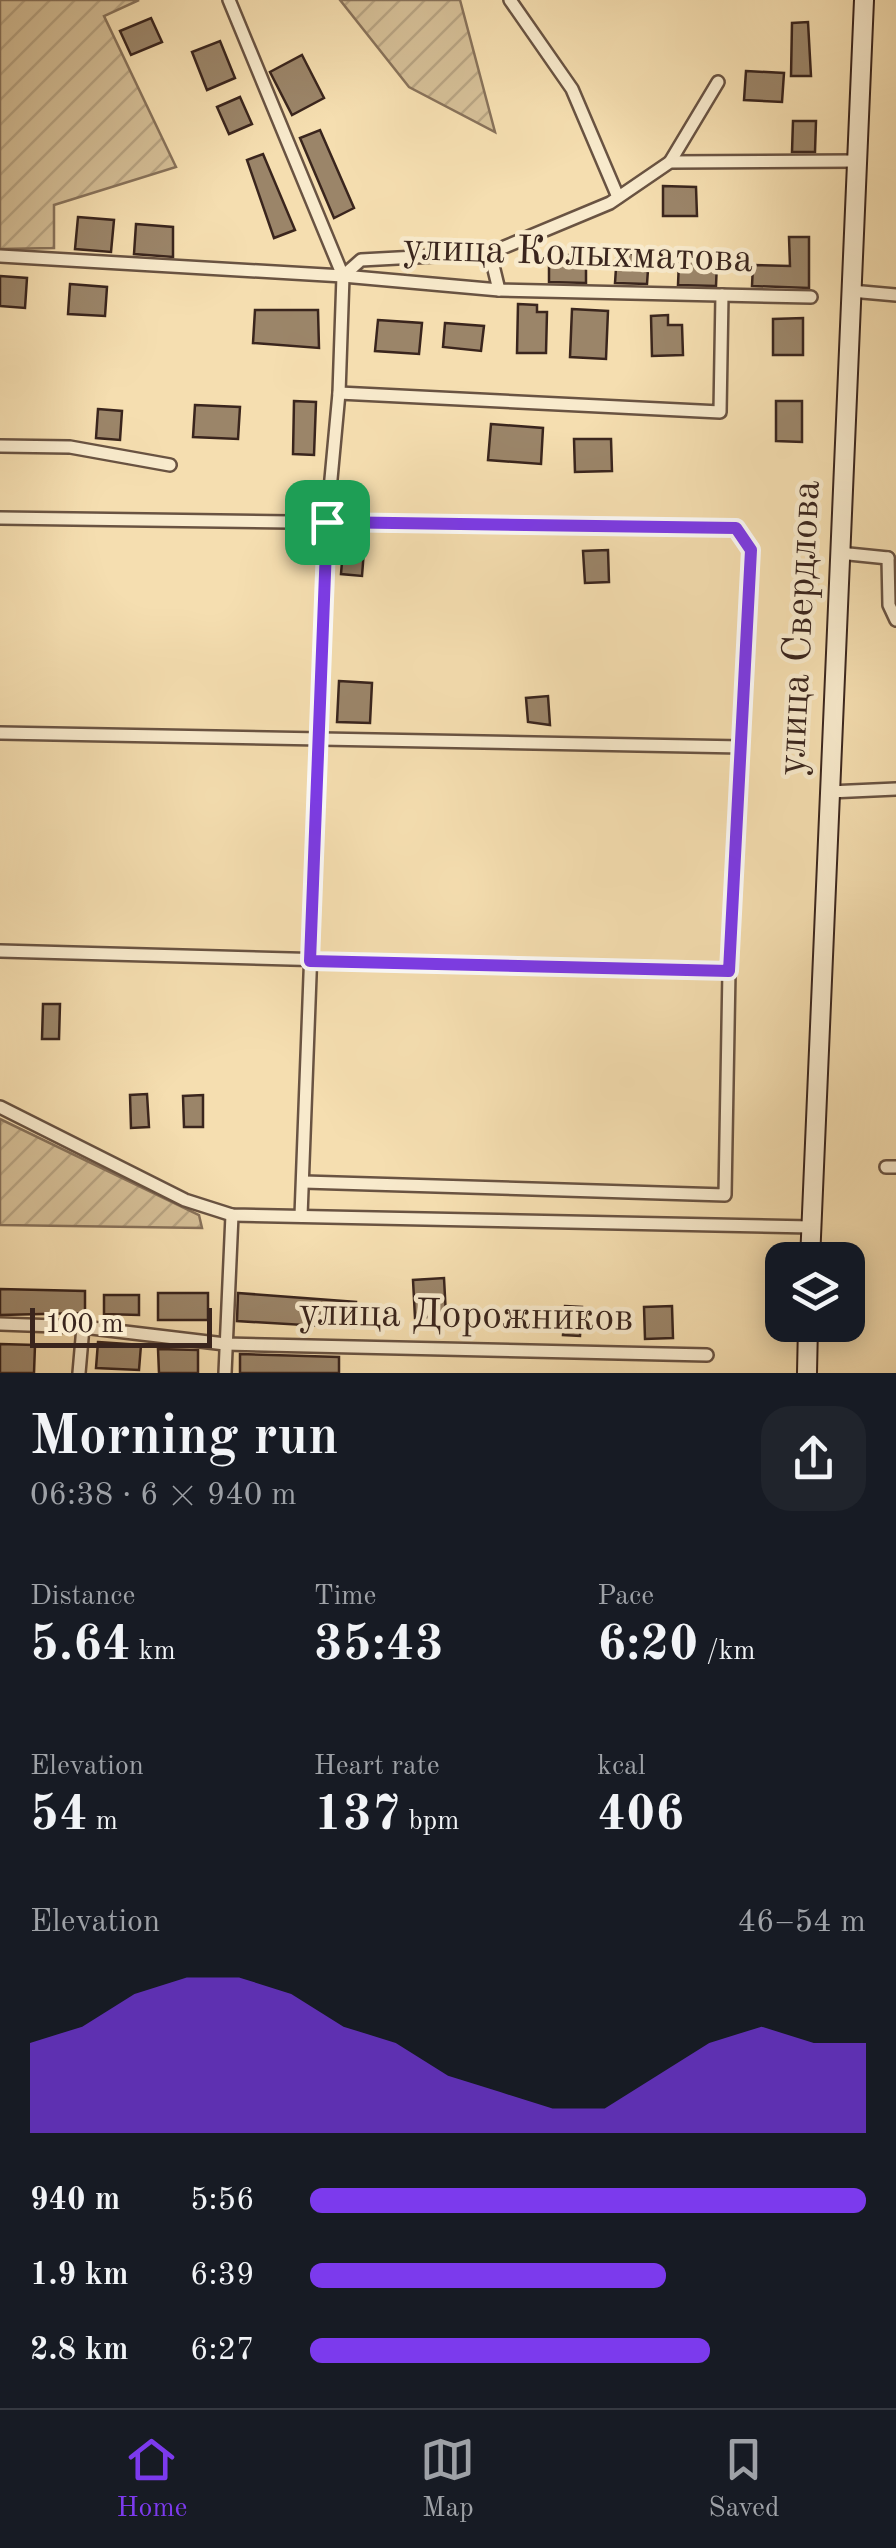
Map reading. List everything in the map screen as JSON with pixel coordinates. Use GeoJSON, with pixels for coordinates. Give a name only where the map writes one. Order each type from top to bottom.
{"type":"FeatureCollection","features":[{"type":"Feature","properties":{"kind":"main road","name":"улица Свердлова"},"geometry":{"type":"LineString","coordinates":[[811,1242],[864,0]]}},
{"type":"Feature","properties":{"kind":"main road"},"geometry":{"type":"LineString","coordinates":[[806,1373],[807,1342]]}},
{"type":"Feature","properties":{"kind":"street"},"geometry":{"type":"LineString","coordinates":[[229,0],[343,276],[339,393],[327,522],[301,1216]]}},
{"type":"Feature","properties":{"kind":"street"},"geometry":{"type":"LineString","coordinates":[[510,0],[572,89],[618,197]]}},
{"type":"Feature","properties":{"kind":"street"},"geometry":{"type":"LineString","coordinates":[[670,162],[718,82]]}},
{"type":"Feature","properties":{"kind":"street"},"geometry":{"type":"LineString","coordinates":[[670,162],[857,160]]}},
{"type":"Feature","properties":{"kind":"street","name":"улица Колыхматова"},"geometry":{"type":"LineString","coordinates":[[343,276],[361,260],[490,254],[618,197],[670,162]]}},
{"type":"Feature","properties":{"kind":"street"},"geometry":{"type":"LineString","coordinates":[[490,254],[499,290]]}},
{"type":"Feature","properties":{"kind":"street","name":"улица Колыхматова"},"geometry":{"type":"LineString","coordinates":[[0,256],[343,276],[499,290],[811,297]]}},
{"type":"Feature","properties":{"kind":"street"},"geometry":{"type":"LineString","coordinates":[[851,291],[896,295]]}},
{"type":"Feature","properties":{"kind":"street"},"geometry":{"type":"LineString","coordinates":[[339,393],[720,412],[722,295]]}},
{"type":"Feature","properties":{"kind":"street"},"geometry":{"type":"LineString","coordinates":[[0,446],[70,447],[170,466]]}},
{"type":"Feature","properties":{"kind":"street"},"geometry":{"type":"LineString","coordinates":[[0,518],[736,528],[751,550],[729,971],[725,1195],[304,1182]]}},
{"type":"Feature","properties":{"kind":"street"},"geometry":{"type":"LineString","coordinates":[[896,546],[888,558],[890,604],[896,620]]}},
{"type":"Feature","properties":{"kind":"street"},"geometry":{"type":"LineString","coordinates":[[839,553],[888,558]]}},
{"type":"Feature","properties":{"kind":"street"},"geometry":{"type":"LineString","coordinates":[[0,733],[742,747]]}},
{"type":"Feature","properties":{"kind":"street"},"geometry":{"type":"LineString","coordinates":[[828,792],[896,790]]}},
{"type":"Feature","properties":{"kind":"street"},"geometry":{"type":"LineString","coordinates":[[0,951],[729,971]]}},
{"type":"Feature","properties":{"kind":"street"},"geometry":{"type":"LineString","coordinates":[[0,1107],[185,1200],[232,1215],[811,1227]]}},
{"type":"Feature","properties":{"kind":"street"},"geometry":{"type":"LineString","coordinates":[[225,1373],[232,1215]]}},
{"type":"Feature","properties":{"kind":"street","name":"улица Дорожников"},"geometry":{"type":"LineString","coordinates":[[0,1324],[82,1327],[225,1344],[707,1355]]}},
{"type":"Feature","properties":{"kind":"street"},"geometry":{"type":"LineString","coordinates":[[79,1373],[82,1327]]}},
{"type":"Feature","properties":{"kind":"shaded area"},"geometry":{"type":"Polygon","coordinates":[[[0,0],[139,0],[104,16],[176,167],[54,205],[54,248],[0,249],[0,0]]]}},
{"type":"Feature","properties":{"kind":"shaded area"},"geometry":{"type":"Polygon","coordinates":[[[340,0],[460,0],[495,132],[409,87],[340,0]]]}},
{"type":"Feature","properties":{"kind":"shaded area"},"geometry":{"type":"Polygon","coordinates":[[[0,1119],[199,1215],[202,1228],[0,1225],[0,1119]]]}},
{"type":"Feature","properties":{"kind":"building"},"geometry":{"type":"Polygon","coordinates":[[[151,18],[162,42],[131,55],[120,31],[151,18]]]}},
{"type":"Feature","properties":{"kind":"building"},"geometry":{"type":"Polygon","coordinates":[[[808,22],[811,76],[791,76],[792,23],[808,22]]]}},
{"type":"Feature","properties":{"kind":"building"},"geometry":{"type":"Polygon","coordinates":[[[220,41],[235,78],[207,90],[192,52],[220,41]]]}},
{"type":"Feature","properties":{"kind":"building"},"geometry":{"type":"Polygon","coordinates":[[[302,55],[324,98],[292,115],[270,72],[302,55]]]}},
{"type":"Feature","properties":{"kind":"building"},"geometry":{"type":"Polygon","coordinates":[[[746,71],[784,73],[782,102],[744,100],[746,71]]]}},
{"type":"Feature","properties":{"kind":"building"},"geometry":{"type":"Polygon","coordinates":[[[240,97],[252,124],[229,134],[217,107],[240,97]]]}},
{"type":"Feature","properties":{"kind":"building"},"geometry":{"type":"Polygon","coordinates":[[[793,121],[816,121],[815,152],[792,152],[793,121]]]}},
{"type":"Feature","properties":{"kind":"building"},"geometry":{"type":"Polygon","coordinates":[[[320,130],[354,208],[334,218],[300,138],[320,130]]]}},
{"type":"Feature","properties":{"kind":"building"},"geometry":{"type":"Polygon","coordinates":[[[263,154],[295,230],[274,238],[247,160],[263,154]]]}},
{"type":"Feature","properties":{"kind":"building"},"geometry":{"type":"Polygon","coordinates":[[[663,186],[696,187],[697,216],[663,216],[663,186]]]}},
{"type":"Feature","properties":{"kind":"building"},"geometry":{"type":"Polygon","coordinates":[[[78,217],[114,220],[111,252],[75,249],[78,217]]]}},
{"type":"Feature","properties":{"kind":"building"},"geometry":{"type":"Polygon","coordinates":[[[136,224],[173,227],[173,257],[134,254],[136,224]]]}},
{"type":"Feature","properties":{"kind":"building"},"geometry":{"type":"Polygon","coordinates":[[[789,237],[809,237],[809,288],[752,286],[753,265],[790,266],[789,237]]]}},
{"type":"Feature","properties":{"kind":"building"},"geometry":{"type":"Polygon","coordinates":[[[617,253],[649,255],[647,284],[615,283],[617,253]]]}},
{"type":"Feature","properties":{"kind":"building"},"geometry":{"type":"Polygon","coordinates":[[[549,255],[586,255],[586,283],[549,282],[549,255]]]}},
{"type":"Feature","properties":{"kind":"building"},"geometry":{"type":"Polygon","coordinates":[[[679,260],[717,262],[716,286],[678,285],[679,260]]]}},
{"type":"Feature","properties":{"kind":"building"},"geometry":{"type":"Polygon","coordinates":[[[0,276],[27,278],[25,308],[0,306],[0,276]]]}},
{"type":"Feature","properties":{"kind":"building"},"geometry":{"type":"Polygon","coordinates":[[[70,284],[107,287],[105,316],[68,314],[70,284]]]}},
{"type":"Feature","properties":{"kind":"building"},"geometry":{"type":"Polygon","coordinates":[[[518,304],[537,305],[537,312],[547,312],[546,353],[517,353],[518,304]]]}},
{"type":"Feature","properties":{"kind":"building"},"geometry":{"type":"Polygon","coordinates":[[[572,309],[608,311],[606,359],[570,357],[572,309]]]}},
{"type":"Feature","properties":{"kind":"building"},"geometry":{"type":"Polygon","coordinates":[[[255,310],[318,310],[319,348],[253,343],[255,310]]]}},
{"type":"Feature","properties":{"kind":"building"},"geometry":{"type":"Polygon","coordinates":[[[668,315],[668,325],[682,325],[683,355],[652,356],[651,316],[668,315]]]}},
{"type":"Feature","properties":{"kind":"building"},"geometry":{"type":"Polygon","coordinates":[[[803,318],[803,355],[773,355],[773,319],[803,318]]]}},
{"type":"Feature","properties":{"kind":"building"},"geometry":{"type":"Polygon","coordinates":[[[378,320],[422,323],[419,354],[375,351],[378,320]]]}},
{"type":"Feature","properties":{"kind":"building"},"geometry":{"type":"Polygon","coordinates":[[[445,323],[484,326],[481,351],[443,347],[445,323]]]}},
{"type":"Feature","properties":{"kind":"building"},"geometry":{"type":"Polygon","coordinates":[[[294,401],[316,402],[314,455],[293,454],[294,401]]]}},
{"type":"Feature","properties":{"kind":"building"},"geometry":{"type":"Polygon","coordinates":[[[776,401],[802,401],[802,442],[776,441],[776,401]]]}},
{"type":"Feature","properties":{"kind":"building"},"geometry":{"type":"Polygon","coordinates":[[[195,405],[240,407],[238,439],[193,437],[195,405]]]}},
{"type":"Feature","properties":{"kind":"building"},"geometry":{"type":"Polygon","coordinates":[[[98,409],[122,411],[120,440],[96,438],[98,409]]]}},
{"type":"Feature","properties":{"kind":"building"},"geometry":{"type":"Polygon","coordinates":[[[491,424],[543,428],[541,464],[488,460],[491,424]]]}},
{"type":"Feature","properties":{"kind":"building"},"geometry":{"type":"Polygon","coordinates":[[[574,439],[611,439],[612,471],[575,472],[574,439]]]}},
{"type":"Feature","properties":{"kind":"building"},"geometry":{"type":"Polygon","coordinates":[[[343,549],[364,550],[362,576],[341,574],[343,549]]]}},
{"type":"Feature","properties":{"kind":"building"},"geometry":{"type":"Polygon","coordinates":[[[608,550],[609,582],[585,583],[583,551],[608,550]]]}},
{"type":"Feature","properties":{"kind":"building"},"geometry":{"type":"Polygon","coordinates":[[[339,681],[372,683],[370,723],[337,722],[339,681]]]}},
{"type":"Feature","properties":{"kind":"building"},"geometry":{"type":"Polygon","coordinates":[[[548,696],[550,725],[528,722],[526,698],[548,696]]]}},
{"type":"Feature","properties":{"kind":"building"},"geometry":{"type":"Polygon","coordinates":[[[43,1004],[60,1004],[59,1039],[42,1039],[43,1004]]]}},
{"type":"Feature","properties":{"kind":"building"},"geometry":{"type":"Polygon","coordinates":[[[147,1094],[149,1127],[131,1128],[130,1095],[147,1094]]]}},
{"type":"Feature","properties":{"kind":"building"},"geometry":{"type":"Polygon","coordinates":[[[203,1095],[203,1127],[184,1127],[183,1096],[203,1095]]]}},
{"type":"Feature","properties":{"kind":"building"},"geometry":{"type":"Polygon","coordinates":[[[444,1278],[446,1316],[415,1318],[413,1280],[444,1278]]]}},
{"type":"Feature","properties":{"kind":"building"},"geometry":{"type":"Polygon","coordinates":[[[0,1289],[85,1291],[85,1313],[0,1315],[0,1289]]]}},
{"type":"Feature","properties":{"kind":"building"},"geometry":{"type":"Polygon","coordinates":[[[158,1293],[208,1293],[208,1320],[158,1320],[158,1293]]]}},
{"type":"Feature","properties":{"kind":"building"},"geometry":{"type":"Polygon","coordinates":[[[238,1293],[356,1302],[354,1328],[237,1321],[238,1293]]]}},
{"type":"Feature","properties":{"kind":"building"},"geometry":{"type":"Polygon","coordinates":[[[104,1295],[139,1295],[139,1315],[104,1314],[104,1295]]]}},
{"type":"Feature","properties":{"kind":"building"},"geometry":{"type":"Polygon","coordinates":[[[565,1306],[582,1307],[580,1336],[563,1335],[565,1306]]]}},
{"type":"Feature","properties":{"kind":"building"},"geometry":{"type":"Polygon","coordinates":[[[672,1306],[673,1338],[645,1339],[644,1307],[672,1306]]]}},
{"type":"Feature","properties":{"kind":"building"},"geometry":{"type":"Polygon","coordinates":[[[98,1342],[141,1345],[139,1370],[96,1368],[98,1342]]]}},
{"type":"Feature","properties":{"kind":"building"},"geometry":{"type":"Polygon","coordinates":[[[0,1344],[35,1345],[34,1373],[0,1373],[0,1344]]]}},
{"type":"Feature","properties":{"kind":"building"},"geometry":{"type":"Polygon","coordinates":[[[158,1349],[198,1350],[198,1373],[159,1373],[158,1349]]]}},
{"type":"Feature","properties":{"kind":"building"},"geometry":{"type":"Polygon","coordinates":[[[240,1354],[339,1357],[339,1373],[240,1373],[240,1354]]]}},
{"type":"Feature","properties":{"kind":"route"},"geometry":{"type":"LineString","coordinates":[[327,522],[736,528],[751,550],[729,971],[310,961],[327,522]]}}]}
